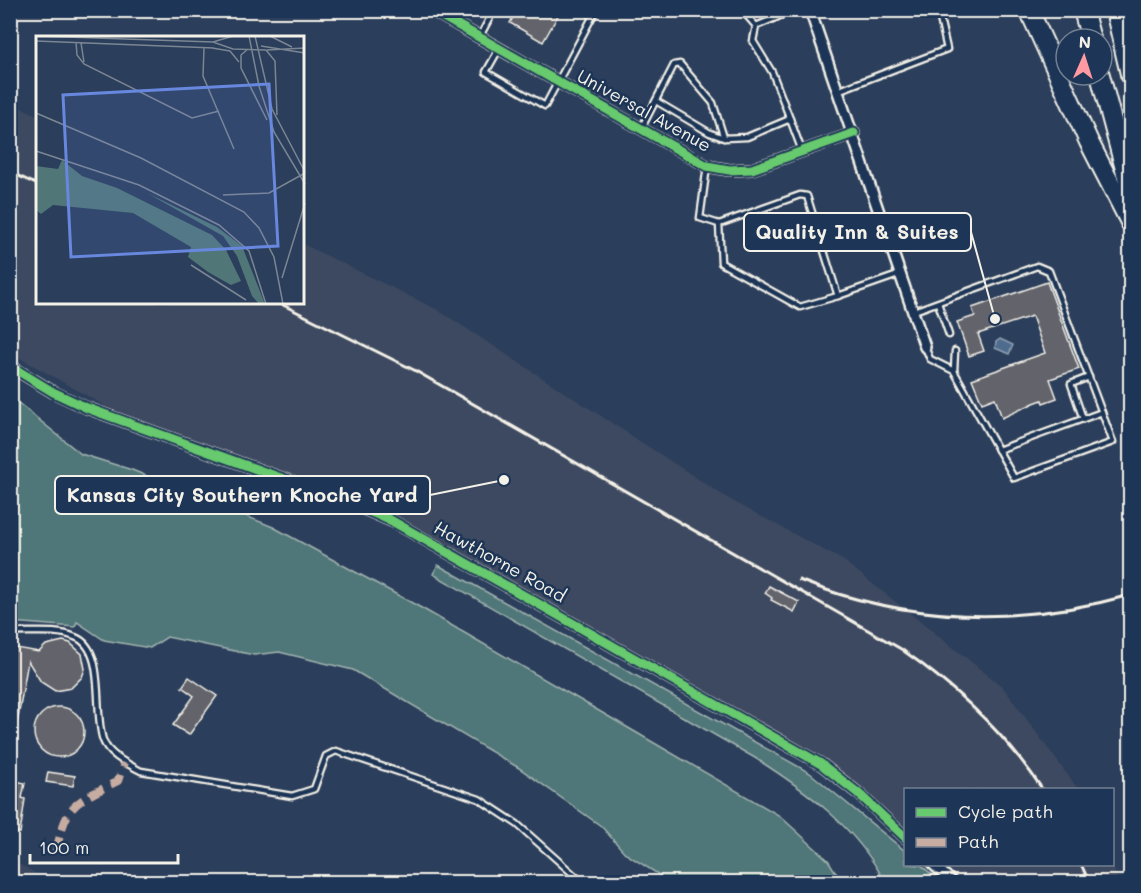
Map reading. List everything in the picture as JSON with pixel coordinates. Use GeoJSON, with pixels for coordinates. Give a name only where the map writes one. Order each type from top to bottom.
{"type":"FeatureCollection","features":[{"type":"Feature","properties":{"kind":"highway"},"geometry":{"type":"LineString","coordinates":[[1029,10],[1089,142],[1131,222]]}},
{"type":"Feature","properties":{"kind":"highway"},"geometry":{"type":"LineString","coordinates":[[1083,10],[1087,27]]}},
{"type":"Feature","properties":{"kind":"highway"},"geometry":{"type":"LineString","coordinates":[[1115,10],[1131,74]]}},
{"type":"Feature","properties":{"kind":"highway"},"geometry":{"type":"LineString","coordinates":[[1103,87],[1131,188]]}},
{"type":"Feature","properties":{"kind":"street","name":"Universal Avenue"},"geometry":{"type":"LineString","coordinates":[[431,10],[707,166],[729,171],[753,169],[854,132]]}},
{"type":"Feature","properties":{"kind":"street"},"geometry":{"type":"LineString","coordinates":[[810,10],[840,90],[926,347]]}},
{"type":"Feature","properties":{"kind":"street","name":"Hawthorne Road"},"geometry":{"type":"LineString","coordinates":[[10,366],[53,392],[87,408],[352,504],[434,543],[820,764],[859,794],[904,836]]}},
{"type":"Feature","properties":{"kind":"street"},"geometry":{"type":"LineString","coordinates":[[935,866],[952,882]]}},
{"type":"Feature","properties":{"kind":"lane"},"geometry":{"type":"LineString","coordinates":[[499,49],[486,72],[545,106],[596,10]]}},
{"type":"Feature","properties":{"kind":"lane"},"geometry":{"type":"LineString","coordinates":[[742,10],[756,26]]}},
{"type":"Feature","properties":{"kind":"lane"},"geometry":{"type":"LineString","coordinates":[[756,26],[795,10]]}},
{"type":"Feature","properties":{"kind":"lane"},"geometry":{"type":"LineString","coordinates":[[840,90],[948,49],[938,10]]}},
{"type":"Feature","properties":{"kind":"lane"},"geometry":{"type":"LineString","coordinates":[[479,38],[493,11]]}},
{"type":"Feature","properties":{"kind":"lane"},"geometry":{"type":"LineString","coordinates":[[756,26],[753,41],[772,72],[802,152]]}},
{"type":"Feature","properties":{"kind":"lane"},"geometry":{"type":"LineString","coordinates":[[641,129],[675,65],[680,64],[713,103],[724,138]]}},
{"type":"Feature","properties":{"kind":"lane"},"geometry":{"type":"LineString","coordinates":[[656,101],[710,133],[724,138],[747,137],[790,119]]}},
{"type":"Feature","properties":{"kind":"lane"},"geometry":{"type":"LineString","coordinates":[[707,166],[700,218],[719,224],[800,195],[807,196],[838,296]]}},
{"type":"Feature","properties":{"kind":"lane"},"geometry":{"type":"LineString","coordinates":[[719,224],[721,263],[800,307],[901,274]]}},
{"type":"Feature","properties":{"kind":"lane"},"geometry":{"type":"LineString","coordinates":[[914,311],[1037,266],[1049,271],[1113,442],[1014,478],[954,371],[955,351]]}},
{"type":"Feature","properties":{"kind":"lane"},"geometry":{"type":"LineString","coordinates":[[938,303],[949,335]]}},
{"type":"Feature","properties":{"kind":"lane"},"geometry":{"type":"LineString","coordinates":[[926,347],[930,359],[954,371]]}},
{"type":"Feature","properties":{"kind":"lane"},"geometry":{"type":"LineString","coordinates":[[1083,419],[1071,384],[1089,376]]}},
{"type":"Feature","properties":{"kind":"lane"},"geometry":{"type":"LineString","coordinates":[[998,450],[1102,412]]}},
{"type":"Feature","properties":{"kind":"lane"},"geometry":{"type":"LineString","coordinates":[[10,632],[75,637],[87,646],[94,661],[103,741],[124,763],[141,771],[292,796],[314,789],[326,756],[336,751],[479,799],[517,824],[582,882]]}},
{"type":"Feature","properties":{"kind":"shaded area"},"geometry":{"type":"Polygon","coordinates":[[[10,102],[36,115],[36,304],[304,304],[304,244],[438,310],[729,499],[844,561],[1003,687],[1077,788],[904,788],[904,827],[865,790],[799,744],[392,513],[107,407],[11,353],[10,102]]]}},
{"type":"Feature","properties":{"kind":"shaded area"},"geometry":{"type":"Polygon","coordinates":[[[1000,339],[1013,345],[1009,354],[995,348],[996,342],[1000,339]]]}},
{"type":"Feature","properties":{"kind":"shaded area"},"geometry":{"type":"Polygon","coordinates":[[[11,860],[52,882],[11,882],[11,860]]]}},
{"type":"Feature","properties":{"kind":"shaded area"},"geometry":{"type":"Polygon","coordinates":[[[946,866],[1113,866],[1119,882],[964,882],[946,866]]]}},
{"type":"Feature","properties":{"kind":"green space"},"geometry":{"type":"Polygon","coordinates":[[[11,397],[81,454],[132,470],[273,527],[425,610],[780,816],[828,860],[842,882],[659,882],[661,876],[626,854],[601,826],[519,768],[353,670],[279,652],[254,655],[167,637],[150,648],[104,640],[77,622],[75,627],[11,622],[11,397]]]}},
{"type":"Feature","properties":{"kind":"green space"},"geometry":{"type":"Polygon","coordinates":[[[438,565],[810,773],[904,850],[904,866],[922,866],[940,882],[885,882],[860,844],[845,827],[811,797],[755,758],[433,574],[438,565]]]}},
{"type":"Feature","properties":{"kind":"building"},"geometry":{"type":"Polygon","coordinates":[[[517,10],[561,10],[543,42],[510,23],[517,10]]]}},
{"type":"Feature","properties":{"kind":"building"},"geometry":{"type":"Polygon","coordinates":[[[1047,282],[1079,369],[1050,379],[1057,398],[1043,403],[1042,400],[1002,418],[995,398],[982,403],[972,379],[1045,353],[1032,316],[978,334],[984,351],[969,356],[957,322],[975,316],[972,308],[1047,282]]]}},
{"type":"Feature","properties":{"kind":"building"},"geometry":{"type":"Polygon","coordinates":[[[769,586],[799,602],[794,612],[771,600],[772,598],[765,593],[769,586]]]}},
{"type":"Feature","properties":{"kind":"building"},"geometry":{"type":"Polygon","coordinates":[[[63,641],[70,643],[82,654],[85,669],[82,677],[71,688],[55,691],[41,682],[28,661],[15,735],[10,735],[10,647],[39,652],[46,645],[63,641]]]}},
{"type":"Feature","properties":{"kind":"building"},"geometry":{"type":"Polygon","coordinates":[[[189,677],[217,696],[189,735],[173,725],[194,696],[182,687],[189,677]]]}},
{"type":"Feature","properties":{"kind":"building"},"geometry":{"type":"Polygon","coordinates":[[[54,707],[64,707],[77,714],[84,727],[84,737],[77,750],[64,757],[54,757],[45,753],[38,746],[34,737],[34,727],[38,718],[45,711],[54,707]]]}},
{"type":"Feature","properties":{"kind":"building"},"geometry":{"type":"Polygon","coordinates":[[[48,772],[75,776],[73,786],[46,782],[48,772]]]}},
{"type":"Feature","properties":{"kind":"building"},"geometry":{"type":"Polygon","coordinates":[[[10,780],[25,783],[20,833],[10,831],[10,780]]]}},
{"type":"Feature","properties":{"kind":"railway"},"geometry":{"type":"LineString","coordinates":[[10,172],[36,184]]}},
{"type":"Feature","properties":{"kind":"railway"},"geometry":{"type":"LineString","coordinates":[[281,304],[414,370],[901,649],[941,679],[979,713],[1013,749],[1042,788]]}},
{"type":"Feature","properties":{"kind":"railway"},"geometry":{"type":"LineString","coordinates":[[799,580],[880,605],[922,612],[963,615],[1047,612],[1130,595]]}},
{"type":"Feature","properties":{"kind":"railway"},"geometry":{"type":"LineString","coordinates":[[1082,866],[1089,882]]}},
{"type":"Feature","properties":{"kind":"marked path"},"geometry":{"type":"LineString","coordinates":[[56,852],[69,813],[91,794],[118,781],[124,763]]}},
{"type":"Feature","properties":{"kind":"cycle path"},"geometry":{"type":"LineString","coordinates":[[431,10],[707,166],[729,170],[752,169],[854,133]]}},
{"type":"Feature","properties":{"kind":"cycle path"},"geometry":{"type":"LineString","coordinates":[[10,366],[53,392],[87,408],[353,504],[392,521],[821,764],[859,794],[904,836]]}},
{"type":"Feature","properties":{"kind":"place","name":"Quality Inn & Suites"},"geometry":{"type":"Point","coordinates":[995,319]}},
{"type":"Feature","properties":{"kind":"place","name":"Kansas City Southern Knoche Yard"},"geometry":{"type":"Point","coordinates":[504,480]}}]}
